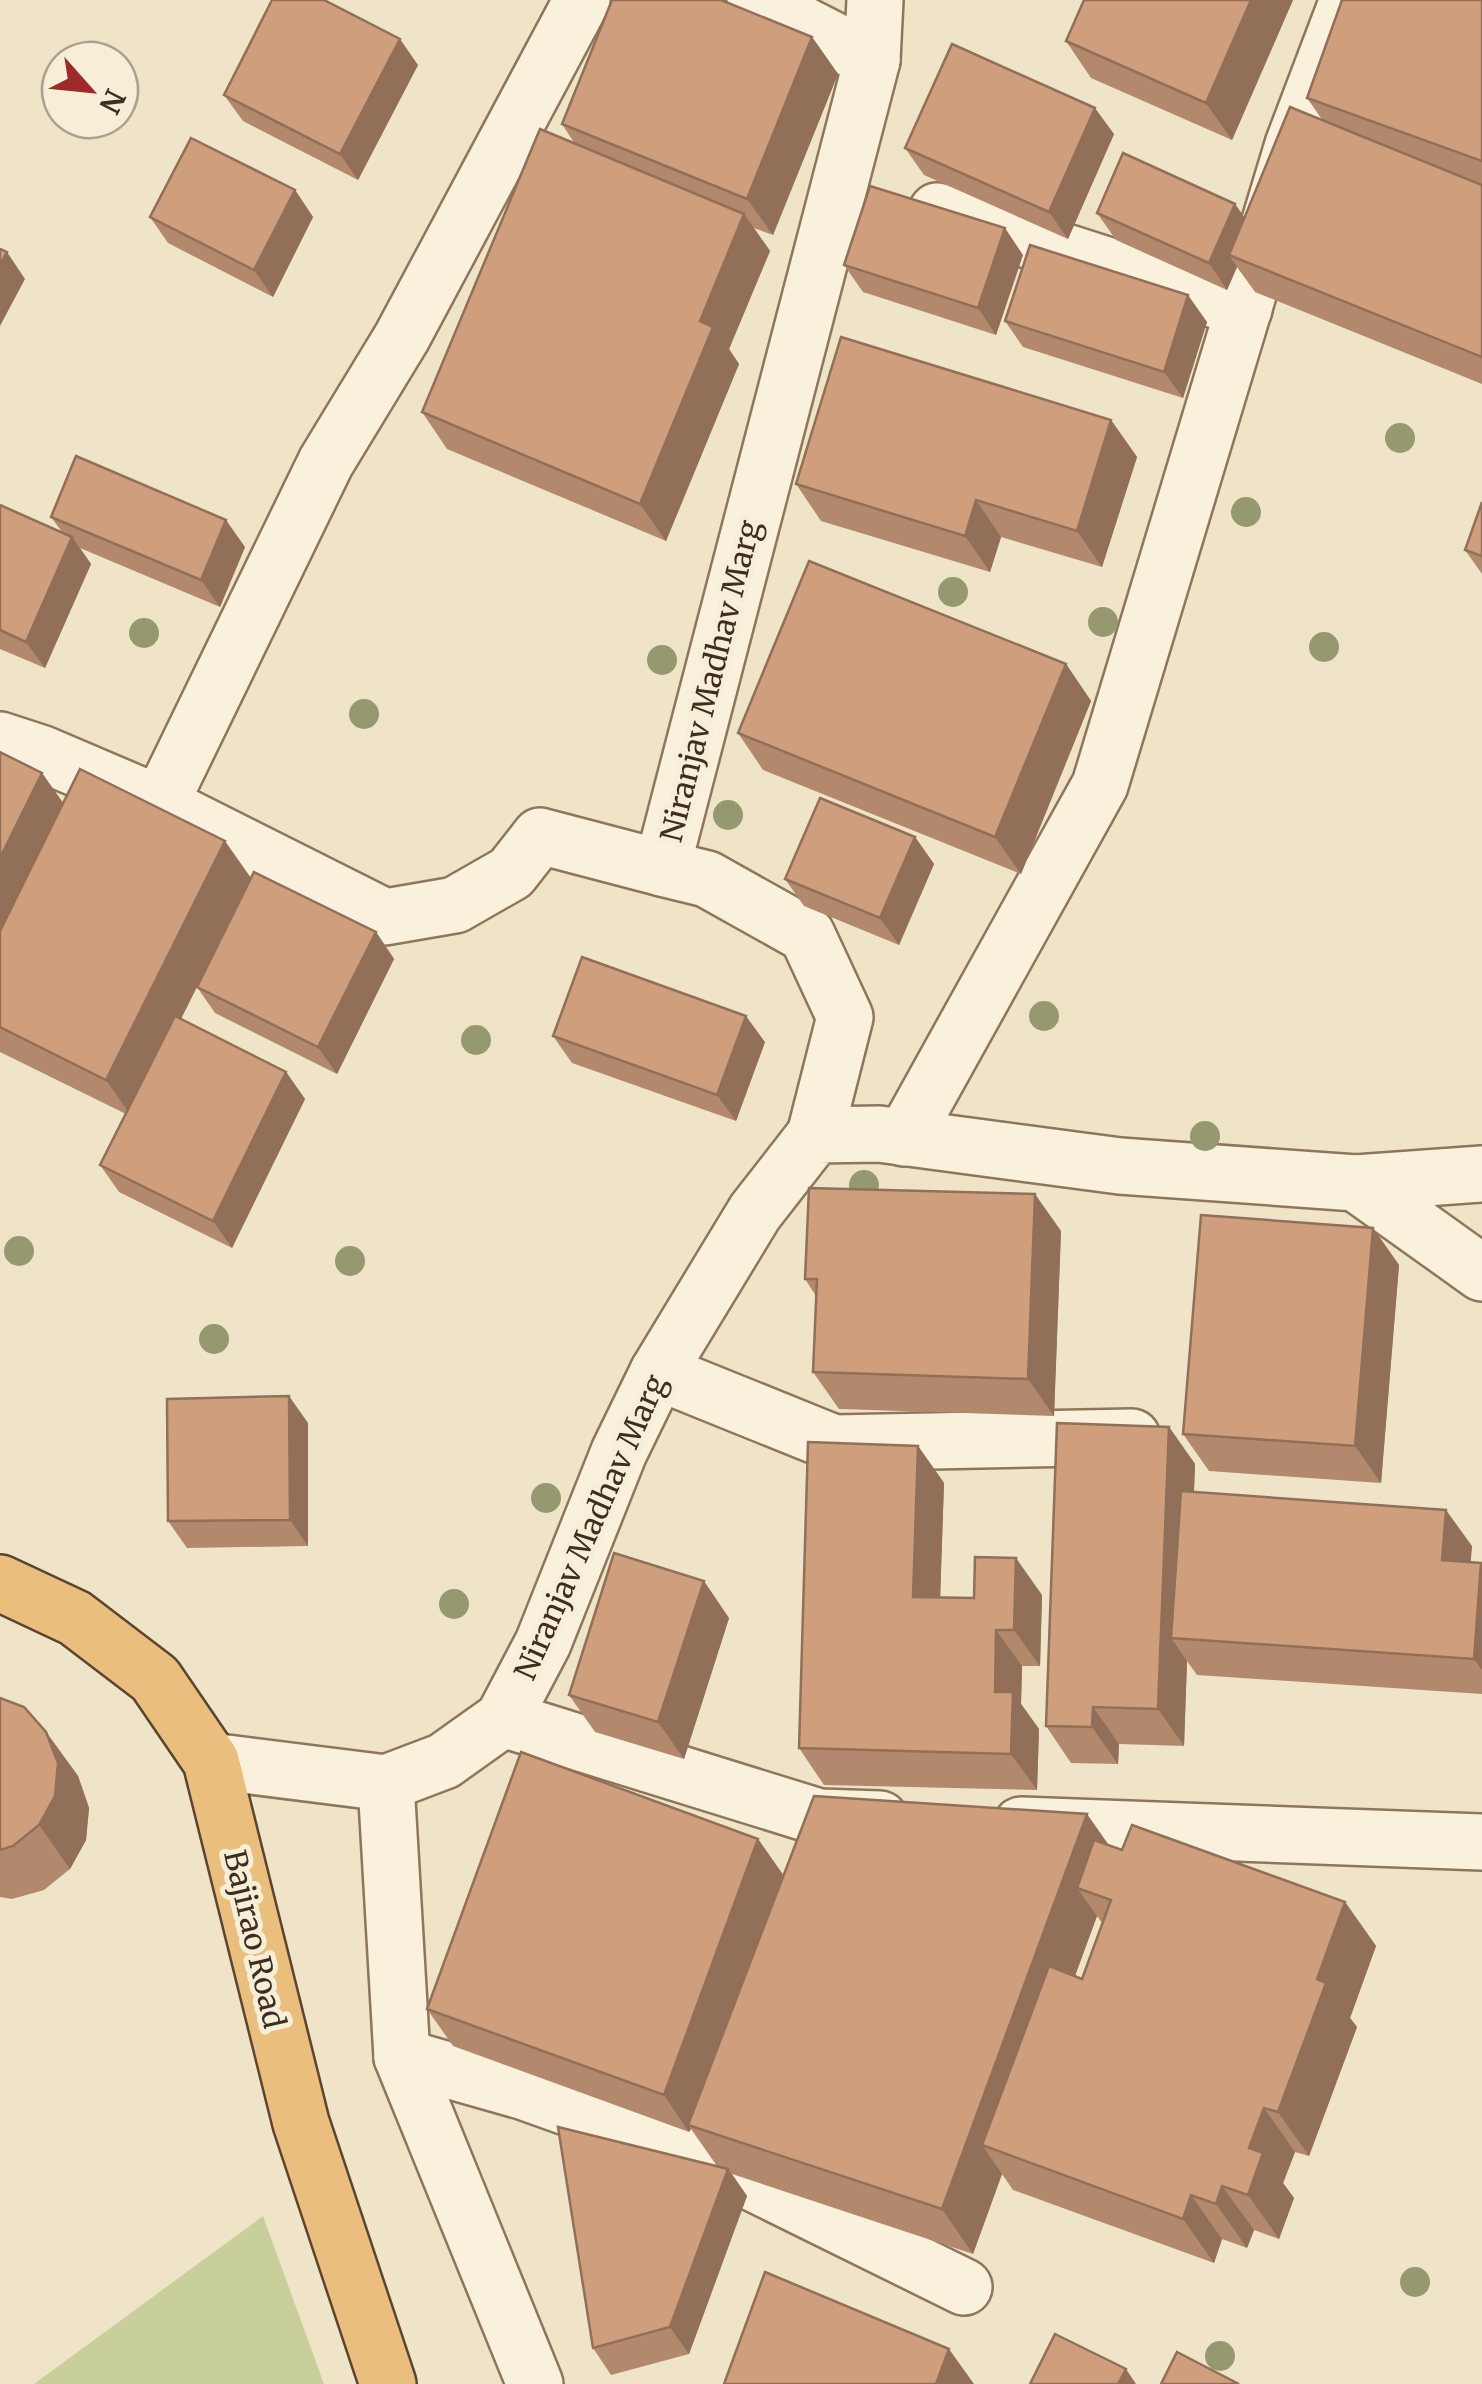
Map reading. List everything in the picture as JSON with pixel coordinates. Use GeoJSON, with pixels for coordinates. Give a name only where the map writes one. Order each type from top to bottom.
{"type":"FeatureCollection","features":[{"type":"Feature","properties":{"kind":"highway","name":"Bajirao Road"},"geometry":{"type":"LineString","coordinates":[[0,1583],[75,1618],[155,1680],[212,1761],[302,2123],[388,2384]]}},
{"type":"Feature","properties":{"kind":"street"},"geometry":{"type":"LineString","coordinates":[[160,804],[326,462],[402,337],[582,0]]}},
{"type":"Feature","properties":{"kind":"street"},"geometry":{"type":"LineString","coordinates":[[754,0],[872,60]]}},
{"type":"Feature","properties":{"kind":"street","name":"Niranjav Madhav Marg"},"geometry":{"type":"LineString","coordinates":[[212,1761],[386,1783],[444,1761],[503,1720],[543,1643],[619,1452],[658,1372],[755,1212],[815,1135],[844,1016],[807,935],[707,879],[662,868],[872,60],[875,0]]}},
{"type":"Feature","properties":{"kind":"street"},"geometry":{"type":"LineString","coordinates":[[904,1138],[1100,786],[1293,145],[1348,0]]}},
{"type":"Feature","properties":{"kind":"street"},"geometry":{"type":"LineString","coordinates":[[840,180],[1244,309]]}},
{"type":"Feature","properties":{"kind":"street"},"geometry":{"type":"LineString","coordinates":[[0,740],[160,804],[385,917],[455,905],[511,873],[540,836],[662,868]]}},
{"type":"Feature","properties":{"kind":"street"},"geometry":{"type":"LineString","coordinates":[[815,1135],[904,1138],[1120,1166],[1356,1183],[1482,1174]]}},
{"type":"Feature","properties":{"kind":"street"},"geometry":{"type":"LineString","coordinates":[[1356,1183],[1482,1273]]}},
{"type":"Feature","properties":{"kind":"street"},"geometry":{"type":"LineString","coordinates":[[658,1372],[834,1444],[1135,1437]]}},
{"type":"Feature","properties":{"kind":"street"},"geometry":{"type":"LineString","coordinates":[[503,1720],[819,1817],[1482,1842]]}},
{"type":"Feature","properties":{"kind":"street"},"geometry":{"type":"LineString","coordinates":[[386,1783],[402,2057],[535,2384]]}},
{"type":"Feature","properties":{"kind":"street"},"geometry":{"type":"LineString","coordinates":[[402,2057],[526,2092],[684,2149],[964,2287]]}},
{"type":"Feature","properties":{"kind":"green space"},"geometry":{"type":"Polygon","coordinates":[[[263,2216],[324,2384],[34,2384],[263,2216]]]}},
{"type":"Feature","properties":{"kind":"building"},"geometry":{"type":"Polygon","coordinates":[[[272,0],[324,0],[400,39],[340,154],[224,95],[272,0]]]}},
{"type":"Feature","properties":{"kind":"building"},"geometry":{"type":"Polygon","coordinates":[[[612,0],[721,0],[812,37],[747,199],[562,124],[612,0]]]}},
{"type":"Feature","properties":{"kind":"building"},"geometry":{"type":"Polygon","coordinates":[[[1084,0],[1251,0],[1206,103],[1066,41],[1084,0]]]}},
{"type":"Feature","properties":{"kind":"building"},"geometry":{"type":"Polygon","coordinates":[[[1342,0],[1482,0],[1482,161],[1307,98],[1342,0]]]}},
{"type":"Feature","properties":{"kind":"building"},"geometry":{"type":"Polygon","coordinates":[[[952,44],[1095,108],[1049,212],[905,148],[952,44]]]}},
{"type":"Feature","properties":{"kind":"building"},"geometry":{"type":"Polygon","coordinates":[[[1290,107],[1482,185],[1482,357],[1229,255],[1290,107]]]}},
{"type":"Feature","properties":{"kind":"building"},"geometry":{"type":"Polygon","coordinates":[[[540,129],[744,214],[700,321],[713,327],[640,504],[422,412],[540,129]]]}},
{"type":"Feature","properties":{"kind":"building"},"geometry":{"type":"Polygon","coordinates":[[[191,138],[295,190],[254,270],[150,217],[191,138]]]}},
{"type":"Feature","properties":{"kind":"building"},"geometry":{"type":"Polygon","coordinates":[[[1123,153],[1235,204],[1209,263],[1097,213],[1123,153]]]}},
{"type":"Feature","properties":{"kind":"building"},"geometry":{"type":"Polygon","coordinates":[[[870,186],[1005,228],[978,308],[844,265],[870,186]]]}},
{"type":"Feature","properties":{"kind":"building"},"geometry":{"type":"Polygon","coordinates":[[[1030,245],[1188,295],[1164,372],[1005,321],[1030,245]]]}},
{"type":"Feature","properties":{"kind":"building"},"geometry":{"type":"Polygon","coordinates":[[[841,337],[1111,420],[1077,531],[976,500],[965,536],[796,484],[841,337]]]}},
{"type":"Feature","properties":{"kind":"building"},"geometry":{"type":"Polygon","coordinates":[[[76,456],[226,520],[201,580],[51,517],[76,456]]]}},
{"type":"Feature","properties":{"kind":"building"},"geometry":{"type":"Polygon","coordinates":[[[1482,502],[1482,556],[1465,550],[1482,502]]]}},
{"type":"Feature","properties":{"kind":"building"},"geometry":{"type":"Polygon","coordinates":[[[0,505],[72,537],[26,642],[0,630],[0,505]]]}},
{"type":"Feature","properties":{"kind":"building"},"geometry":{"type":"Polygon","coordinates":[[[809,561],[1066,664],[995,837],[738,733],[809,561]]]}},
{"type":"Feature","properties":{"kind":"building"},"geometry":{"type":"Polygon","coordinates":[[[0,752],[42,773],[0,858],[0,752]]]}},
{"type":"Feature","properties":{"kind":"building"},"geometry":{"type":"Polygon","coordinates":[[[80,769],[225,841],[106,1080],[0,1027],[0,931],[80,769]]]}},
{"type":"Feature","properties":{"kind":"building"},"geometry":{"type":"Polygon","coordinates":[[[820,798],[915,837],[880,918],[785,879],[820,798]]]}},
{"type":"Feature","properties":{"kind":"building"},"geometry":{"type":"Polygon","coordinates":[[[254,872],[376,932],[318,1047],[197,987],[254,872]]]}},
{"type":"Feature","properties":{"kind":"building"},"geometry":{"type":"Polygon","coordinates":[[[582,957],[746,1016],[717,1095],[553,1036],[582,957]]]}},
{"type":"Feature","properties":{"kind":"building"},"geometry":{"type":"Polygon","coordinates":[[[175,1016],[286,1072],[213,1221],[100,1165],[175,1016]]]}},
{"type":"Feature","properties":{"kind":"building"},"geometry":{"type":"Polygon","coordinates":[[[809,1188],[1035,1194],[1028,1379],[813,1372],[817,1279],[805,1279],[809,1188]]]}},
{"type":"Feature","properties":{"kind":"building"},"geometry":{"type":"Polygon","coordinates":[[[1201,1215],[1373,1228],[1355,1446],[1183,1434],[1201,1215]]]}},
{"type":"Feature","properties":{"kind":"building"},"geometry":{"type":"Polygon","coordinates":[[[289,1396],[290,1520],[168,1521],[167,1399],[289,1396]]]}},
{"type":"Feature","properties":{"kind":"building"},"geometry":{"type":"Polygon","coordinates":[[[1057,1423],[1169,1427],[1158,1709],[1093,1707],[1092,1727],[1046,1726],[1057,1423]]]}},
{"type":"Feature","properties":{"kind":"building"},"geometry":{"type":"Polygon","coordinates":[[[808,1442],[918,1446],[913,1597],[974,1598],[975,1557],[1016,1558],[1014,1630],[996,1630],[995,1692],[1013,1692],[1011,1754],[799,1748],[808,1442]]]}},
{"type":"Feature","properties":{"kind":"building"},"geometry":{"type":"Polygon","coordinates":[[[1181,1491],[1446,1510],[1442,1560],[1481,1563],[1474,1659],[1171,1638],[1181,1491]]]}},
{"type":"Feature","properties":{"kind":"building"},"geometry":{"type":"Polygon","coordinates":[[[614,1553],[704,1581],[658,1722],[569,1695],[614,1553]]]}},
{"type":"Feature","properties":{"kind":"building"},"geometry":{"type":"Polygon","coordinates":[[[0,1698],[24,1707],[46,1732],[58,1763],[55,1796],[39,1825],[13,1846],[0,1850],[0,1698]]]}},
{"type":"Feature","properties":{"kind":"building"},"geometry":{"type":"Polygon","coordinates":[[[521,1752],[758,1839],[664,2095],[427,2009],[521,1752]]]}},
{"type":"Feature","properties":{"kind":"building"},"geometry":{"type":"Polygon","coordinates":[[[814,1796],[1087,1814],[942,2209],[688,2125],[814,1796]]]}},
{"type":"Feature","properties":{"kind":"building"},"geometry":{"type":"Polygon","coordinates":[[[1132,1825],[1345,1902],[1317,1979],[1326,1983],[1278,2112],[1264,2108],[1249,2148],[1263,2153],[1248,2195],[1222,2186],[1216,2204],[1191,2195],[1183,2219],[982,2145],[1049,1966],[1082,1979],[1111,1900],[1077,1888],[1094,1840],[1122,1850],[1132,1825]]]}},
{"type":"Feature","properties":{"kind":"building"},"geometry":{"type":"Polygon","coordinates":[[[558,2127],[728,2169],[670,2327],[593,2348],[558,2127]]]}},
{"type":"Feature","properties":{"kind":"building"},"geometry":{"type":"Polygon","coordinates":[[[765,2272],[949,2349],[936,2384],[724,2384],[765,2272]]]}},
{"type":"Feature","properties":{"kind":"building"},"geometry":{"type":"Polygon","coordinates":[[[1055,2334],[1126,2369],[1118,2384],[1030,2384],[1055,2334]]]}},
{"type":"Feature","properties":{"kind":"building"},"geometry":{"type":"Polygon","coordinates":[[[1177,2352],[1239,2384],[1161,2384],[1177,2352]]]}}]}
